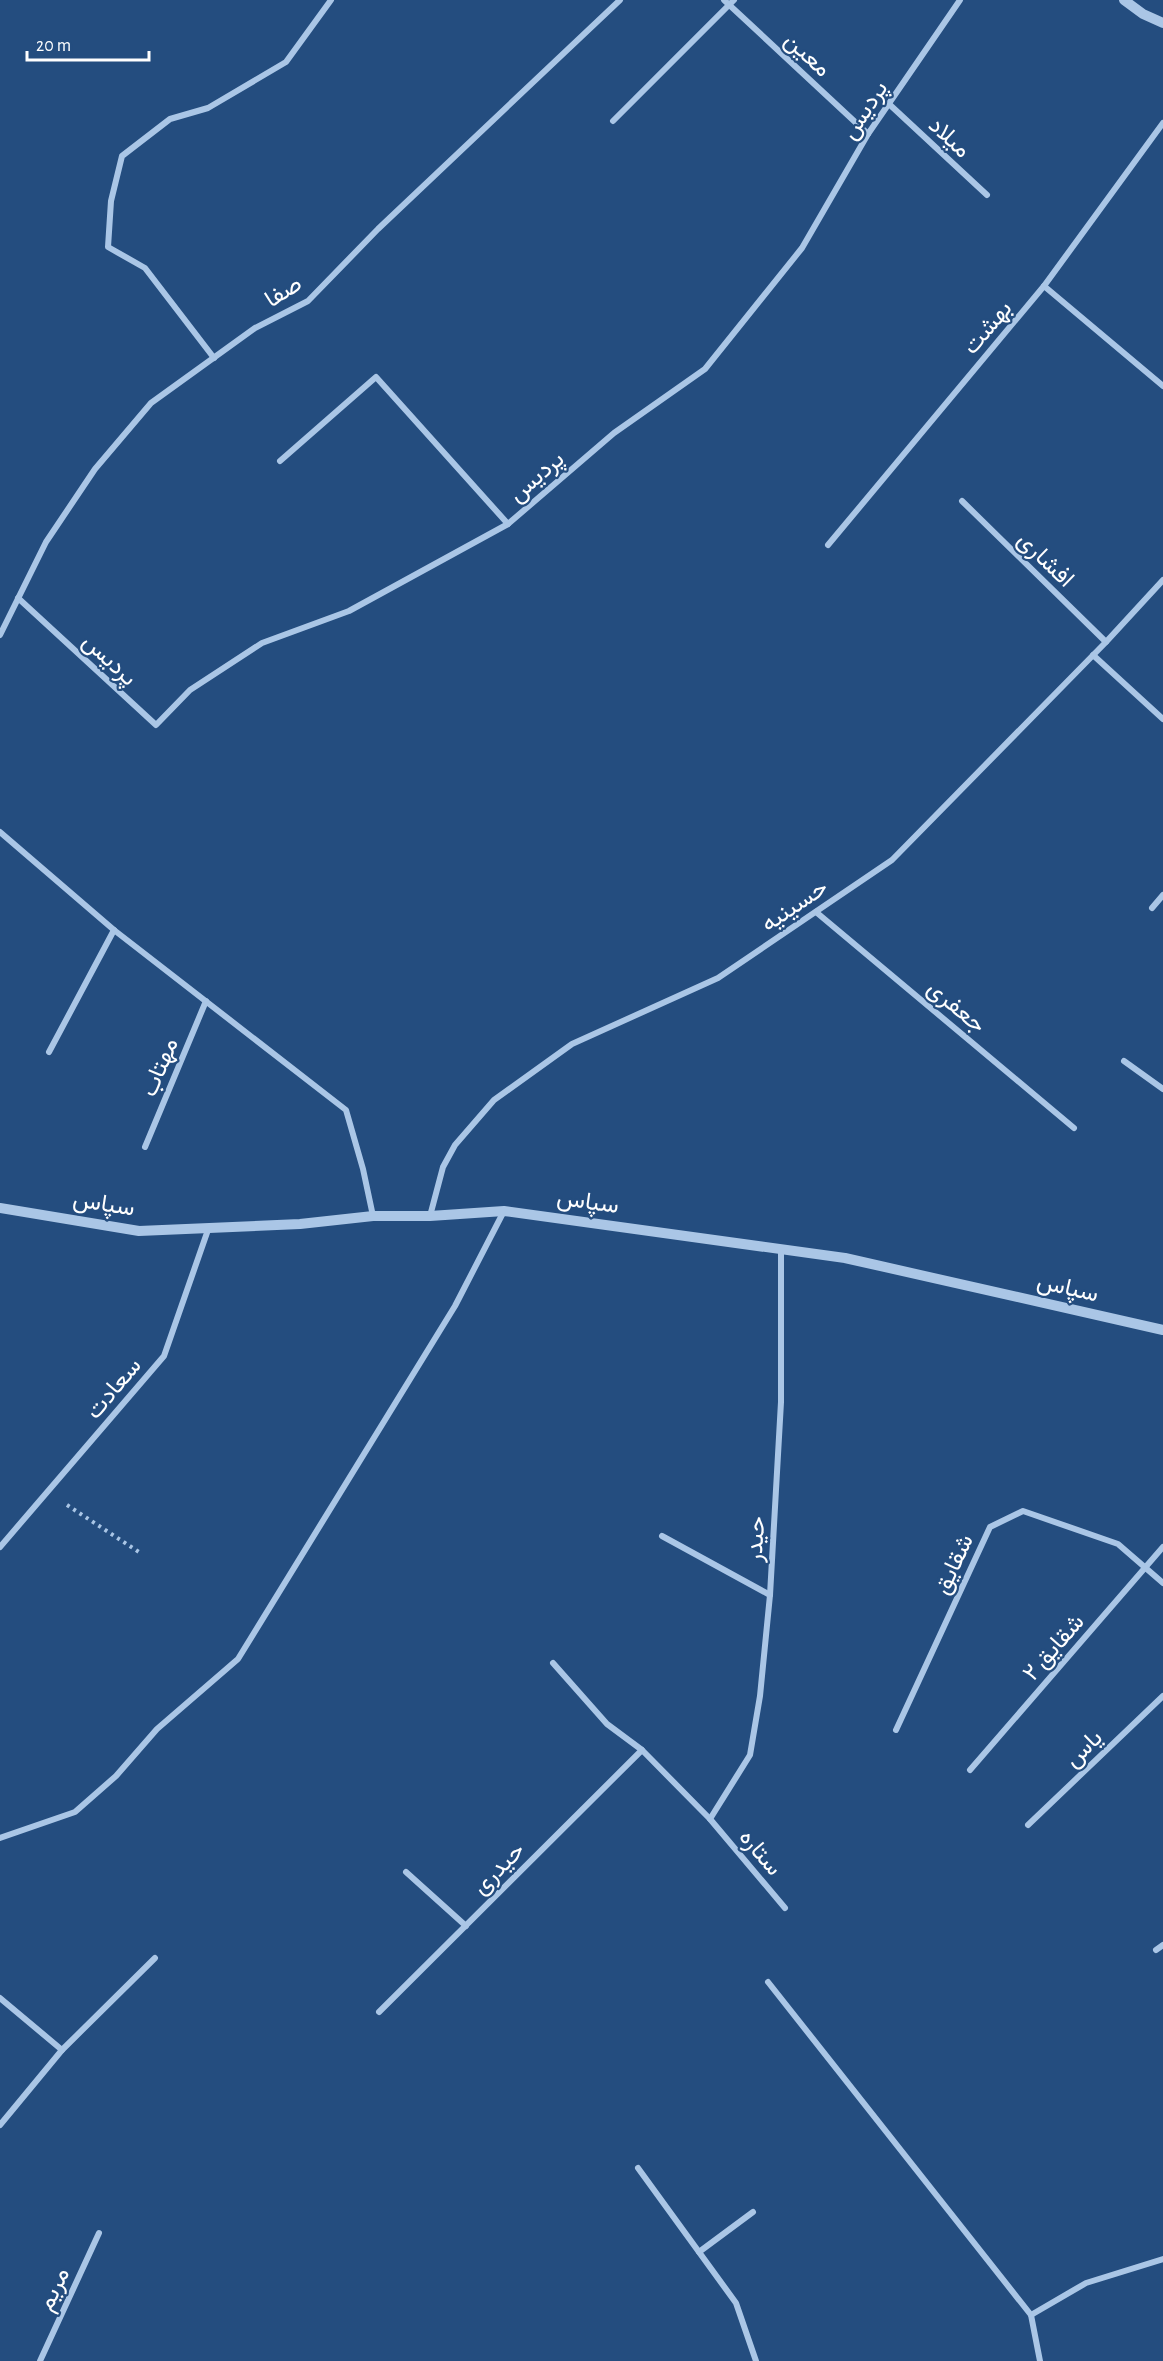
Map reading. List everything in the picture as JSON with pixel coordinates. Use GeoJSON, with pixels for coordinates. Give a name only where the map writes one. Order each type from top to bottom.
{"type":"FeatureCollection","features":[{"type":"Feature","properties":{"kind":"street"},"geometry":{"type":"LineString","coordinates":[[214,358],[145,268],[108,247],[111,201],[122,156],[170,119],[207,108],[286,62],[331,0]]}},
{"type":"Feature","properties":{"kind":"street","name":"صفا"},"geometry":{"type":"LineString","coordinates":[[0,635],[46,542],[95,469],[151,403],[255,328],[308,301],[378,229],[620,0]]}},
{"type":"Feature","properties":{"kind":"street","name":"پردیس"},"geometry":{"type":"LineString","coordinates":[[18,598],[156,725],[190,690],[262,643],[349,611],[508,524],[614,433],[705,369],[802,248],[868,134],[960,0]]}},
{"type":"Feature","properties":{"kind":"street"},"geometry":{"type":"LineString","coordinates":[[1124,0],[1143,14],[1163,23]]}},
{"type":"Feature","properties":{"kind":"street"},"geometry":{"type":"LineString","coordinates":[[613,120],[729,2]]}},
{"type":"Feature","properties":{"kind":"street","name":"معین"},"geometry":{"type":"LineString","coordinates":[[729,2],[868,134]]}},
{"type":"Feature","properties":{"kind":"street","name":"میلاد"},"geometry":{"type":"LineString","coordinates":[[889,104],[987,195]]}},
{"type":"Feature","properties":{"kind":"street","name":"بهشت"},"geometry":{"type":"LineString","coordinates":[[828,545],[1044,286],[1163,123]]}},
{"type":"Feature","properties":{"kind":"street"},"geometry":{"type":"LineString","coordinates":[[1044,286],[1163,386]]}},
{"type":"Feature","properties":{"kind":"street"},"geometry":{"type":"LineString","coordinates":[[280,461],[376,377],[508,524]]}},
{"type":"Feature","properties":{"kind":"street","name":"افشاری"},"geometry":{"type":"LineString","coordinates":[[962,501],[1106,642]]}},
{"type":"Feature","properties":{"kind":"street","name":"حسینیه"},"geometry":{"type":"LineString","coordinates":[[430,1216],[443,1167],[455,1145],[494,1100],[572,1044],[718,978],[892,860],[1093,656],[1163,580]]}},
{"type":"Feature","properties":{"kind":"street"},"geometry":{"type":"LineString","coordinates":[[1093,656],[1163,719]]}},
{"type":"Feature","properties":{"kind":"street"},"geometry":{"type":"LineString","coordinates":[[0,831],[114,930],[346,1110],[363,1169],[373,1216]]}},
{"type":"Feature","properties":{"kind":"street"},"geometry":{"type":"LineString","coordinates":[[1152,908],[1163,895]]}},
{"type":"Feature","properties":{"kind":"street","name":"جعفری"},"geometry":{"type":"LineString","coordinates":[[816,912],[1074,1128]]}},
{"type":"Feature","properties":{"kind":"street"},"geometry":{"type":"LineString","coordinates":[[49,1052],[114,930]]}},
{"type":"Feature","properties":{"kind":"street","name":"مهتاب"},"geometry":{"type":"LineString","coordinates":[[145,1147],[206,1001]]}},
{"type":"Feature","properties":{"kind":"street"},"geometry":{"type":"LineString","coordinates":[[1124,1061],[1163,1089]]}},
{"type":"Feature","properties":{"kind":"street","name":"سپاس"},"geometry":{"type":"LineString","coordinates":[[0,1208],[139,1231],[300,1224],[373,1216],[430,1216],[504,1210],[845,1258],[1163,1330]]}},
{"type":"Feature","properties":{"kind":"street"},"geometry":{"type":"LineString","coordinates":[[0,1838],[75,1812],[117,1776],[157,1729],[238,1659],[455,1306],[504,1210]]}},
{"type":"Feature","properties":{"kind":"street","name":"سعادت"},"geometry":{"type":"LineString","coordinates":[[0,1547],[164,1356],[209,1227]]}},
{"type":"Feature","properties":{"kind":"street","name":"حیدر"},"geometry":{"type":"LineString","coordinates":[[710,1819],[750,1755],[760,1696],[770,1595],[781,1402],[781,1250]]}},
{"type":"Feature","properties":{"kind":"street","name":"شقایق"},"geometry":{"type":"LineString","coordinates":[[896,1730],[990,1527],[1023,1511],[1118,1544],[1163,1583]]}},
{"type":"Feature","properties":{"kind":"street"},"geometry":{"type":"LineString","coordinates":[[662,1536],[770,1595]]}},
{"type":"Feature","properties":{"kind":"street","name":"شقایق ۲"},"geometry":{"type":"LineString","coordinates":[[970,1770],[1163,1547]]}},
{"type":"Feature","properties":{"kind":"street","name":"ستاره"},"geometry":{"type":"LineString","coordinates":[[553,1663],[607,1724],[642,1750],[710,1819],[785,1908]]}},
{"type":"Feature","properties":{"kind":"street","name":"یاس"},"geometry":{"type":"LineString","coordinates":[[1028,1825],[1163,1696]]}},
{"type":"Feature","properties":{"kind":"street","name":"حیدری"},"geometry":{"type":"LineString","coordinates":[[379,2012],[642,1750]]}},
{"type":"Feature","properties":{"kind":"street"},"geometry":{"type":"LineString","coordinates":[[406,1872],[466,1926]]}},
{"type":"Feature","properties":{"kind":"street"},"geometry":{"type":"LineString","coordinates":[[1156,1950],[1163,1945]]}},
{"type":"Feature","properties":{"kind":"street"},"geometry":{"type":"LineString","coordinates":[[0,2125],[62,2050],[155,1958]]}},
{"type":"Feature","properties":{"kind":"street"},"geometry":{"type":"LineString","coordinates":[[768,1982],[1031,2315],[1040,2361]]}},
{"type":"Feature","properties":{"kind":"street"},"geometry":{"type":"LineString","coordinates":[[0,1998],[62,2050]]}},
{"type":"Feature","properties":{"kind":"street"},"geometry":{"type":"LineString","coordinates":[[638,2168],[736,2303],[756,2361]]}},
{"type":"Feature","properties":{"kind":"street"},"geometry":{"type":"LineString","coordinates":[[699,2252],[753,2212]]}},
{"type":"Feature","properties":{"kind":"street","name":"مریم"},"geometry":{"type":"LineString","coordinates":[[40,2361],[99,2233]]}},
{"type":"Feature","properties":{"kind":"street"},"geometry":{"type":"LineString","coordinates":[[1031,2315],[1086,2283],[1163,2259]]}},
{"type":"Feature","properties":{"kind":"path"},"geometry":{"type":"LineString","coordinates":[[48,1493],[142,1554]]}}]}
